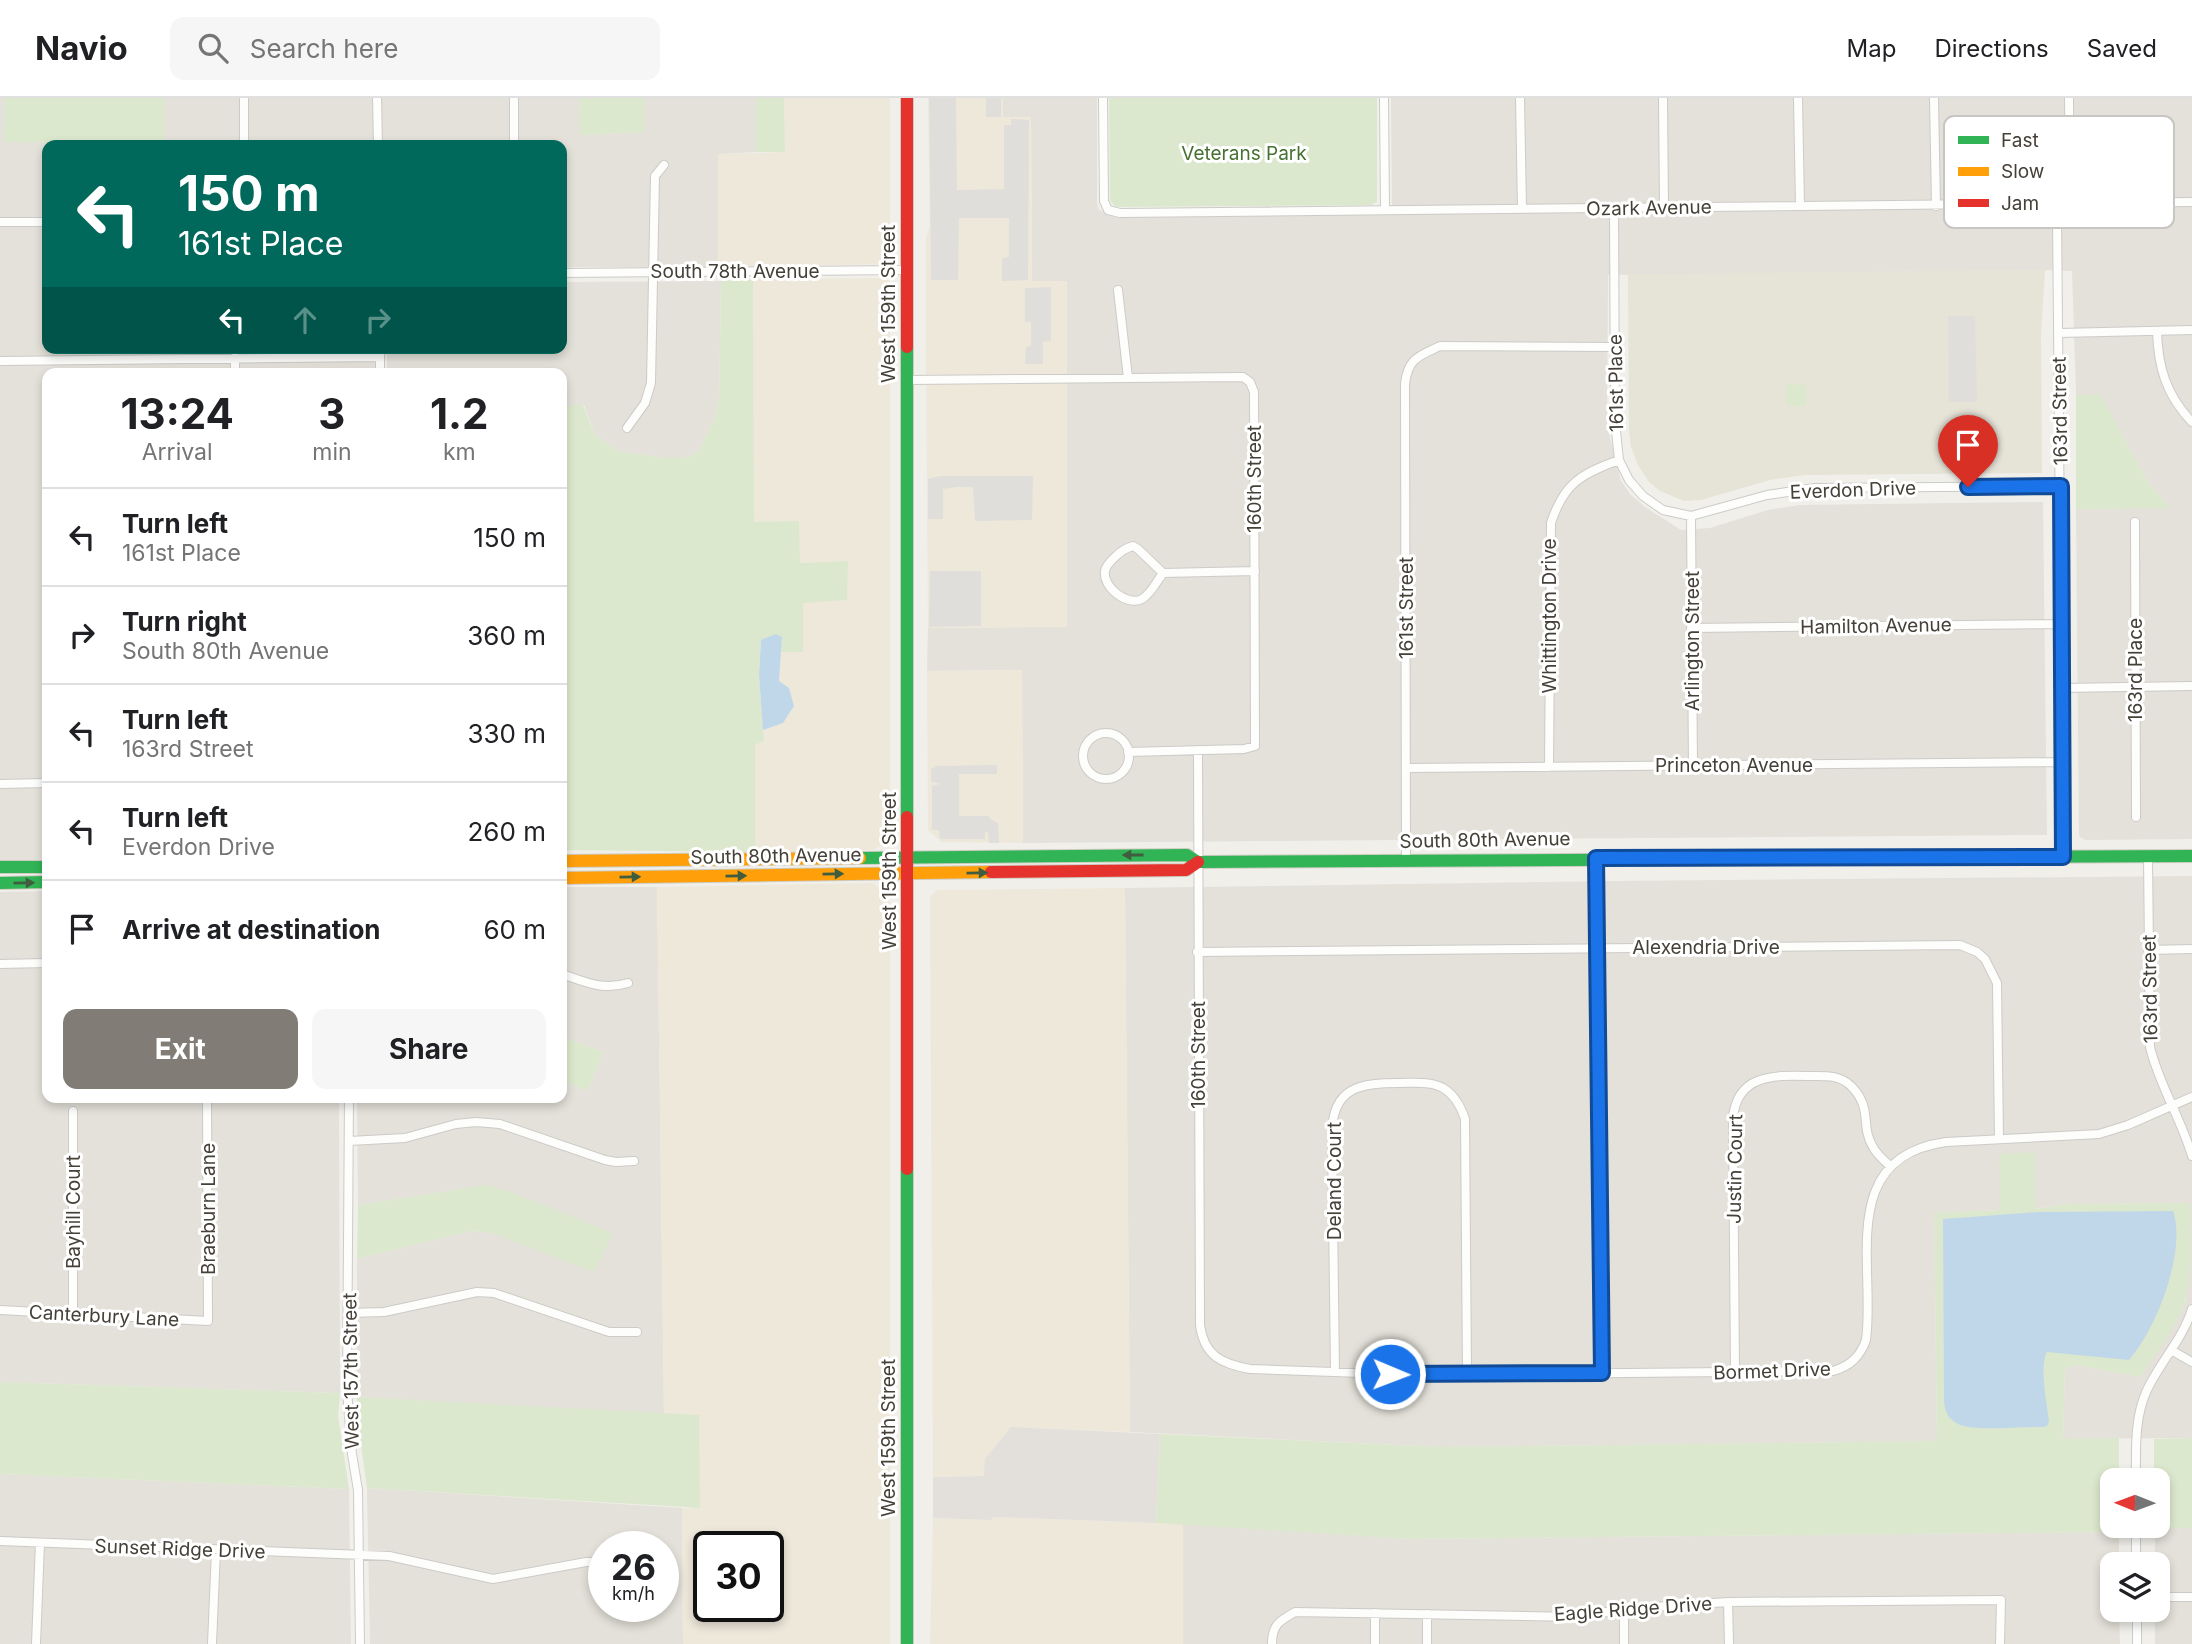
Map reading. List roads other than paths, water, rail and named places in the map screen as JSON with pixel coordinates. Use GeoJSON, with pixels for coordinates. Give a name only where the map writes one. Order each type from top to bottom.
{"type":"FeatureCollection","features":[{"type":"Feature","properties":{"kind":"street"},"geometry":{"type":"LineString","coordinates":[[244,98],[244,140]]}},
{"type":"Feature","properties":{"kind":"street"},"geometry":{"type":"LineString","coordinates":[[377,98],[378,140]]}},
{"type":"Feature","properties":{"kind":"street"},"geometry":{"type":"LineString","coordinates":[[514,98],[514,140]]}},
{"type":"Feature","properties":{"kind":"street","name":"West 159th Street"},"geometry":{"type":"LineString","coordinates":[[907,98],[907,1644]]}},
{"type":"Feature","properties":{"kind":"street","name":"Ozark Avenue"},"geometry":{"type":"LineString","coordinates":[[1103,98],[1104,201],[1108,210],[1120,213],[1944,206]]}},
{"type":"Feature","properties":{"kind":"street"},"geometry":{"type":"LineString","coordinates":[[1384,98],[1385,210]]}},
{"type":"Feature","properties":{"kind":"street"},"geometry":{"type":"LineString","coordinates":[[1520,98],[1522,209]]}},
{"type":"Feature","properties":{"kind":"street"},"geometry":{"type":"LineString","coordinates":[[1663,98],[1664,207]]}},
{"type":"Feature","properties":{"kind":"street"},"geometry":{"type":"LineString","coordinates":[[1798,98],[1800,206]]}},
{"type":"Feature","properties":{"kind":"street"},"geometry":{"type":"LineString","coordinates":[[1934,98],[1936,206]]}},
{"type":"Feature","properties":{"kind":"street","name":"163rd Street"},"geometry":{"type":"LineString","coordinates":[[2069,98],[2069,116]]}},
{"type":"Feature","properties":{"kind":"street"},"geometry":{"type":"LineString","coordinates":[[627,428],[645,403],[651,383],[655,176],[664,166]]}},
{"type":"Feature","properties":{"kind":"street","name":"Ozark Avenue"},"geometry":{"type":"LineString","coordinates":[[2174,202],[2192,202]]}},
{"type":"Feature","properties":{"kind":"street","name":"161st Place"},"geometry":{"type":"LineString","coordinates":[[1614,209],[1615,421],[1619,460],[1629,480],[1643,496],[1663,510],[1691,516]]}},
{"type":"Feature","properties":{"kind":"street"},"geometry":{"type":"LineString","coordinates":[[0,222],[42,222]]}},
{"type":"Feature","properties":{"kind":"street","name":"163rd Street"},"geometry":{"type":"LineString","coordinates":[[2057,228],[2063,857]]}},
{"type":"Feature","properties":{"kind":"street","name":"South 78th Avenue"},"geometry":{"type":"LineString","coordinates":[[567,273],[907,270]]}},
{"type":"Feature","properties":{"kind":"street"},"geometry":{"type":"LineString","coordinates":[[908,380],[1128,378],[1118,290]]}},
{"type":"Feature","properties":{"kind":"street"},"geometry":{"type":"LineString","coordinates":[[2059,333],[2192,330]]}},
{"type":"Feature","properties":{"kind":"street"},"geometry":{"type":"LineString","coordinates":[[2157,331],[2158,356],[2166,385],[2177,406],[2192,422]]}},
{"type":"Feature","properties":{"kind":"street","name":"161st Street"},"geometry":{"type":"LineString","coordinates":[[1406,860],[1405,384],[1408,366],[1414,358],[1440,346],[1615,347]]}},
{"type":"Feature","properties":{"kind":"street"},"geometry":{"type":"LineString","coordinates":[[0,361],[344,354]]}},
{"type":"Feature","properties":{"kind":"street"},"geometry":{"type":"LineString","coordinates":[[235,357],[235,368]]}},
{"type":"Feature","properties":{"kind":"street"},"geometry":{"type":"LineString","coordinates":[[98,360],[98,368]]}},
{"type":"Feature","properties":{"kind":"street","name":"160th Street"},"geometry":{"type":"LineString","coordinates":[[1128,378],[1243,377],[1250,382],[1254,392],[1255,746],[1244,749],[1198,750],[1200,1325],[1206,1347],[1214,1355]]}},
{"type":"Feature","properties":{"kind":"street","name":"Whittington Drive"},"geometry":{"type":"LineString","coordinates":[[1549,767],[1551,523],[1561,496],[1571,485],[1583,474],[1619,460]]}},
{"type":"Feature","properties":{"kind":"street","name":"Everdon Drive"},"geometry":{"type":"LineString","coordinates":[[1691,516],[1767,495],[1815,488],[2061,486]]}},
{"type":"Feature","properties":{"kind":"street","name":"Arlington Street"},"geometry":{"type":"LineString","coordinates":[[1691,516],[1693,766]]}},
{"type":"Feature","properties":{"kind":"street","name":"163rd Place"},"geometry":{"type":"LineString","coordinates":[[2135,522],[2136,817]]}},
{"type":"Feature","properties":{"kind":"street"},"geometry":{"type":"LineString","coordinates":[[1163,573],[1146,596],[1131,602],[1105,578],[1111,561],[1121,551],[1133,546],[1163,573],[1255,572]]}},
{"type":"Feature","properties":{"kind":"street","name":"Hamilton Avenue"},"geometry":{"type":"LineString","coordinates":[[1692,628],[2061,624]]}},
{"type":"Feature","properties":{"kind":"street"},"geometry":{"type":"LineString","coordinates":[[2062,688],[2192,687]]}},
{"type":"Feature","properties":{"kind":"street"},"geometry":{"type":"LineString","coordinates":[[1105,733],[1120,738],[1128,751],[1127,766],[1123,772],[1110,779],[1096,778],[1085,768],[1085,745],[1097,734],[1105,733]]}},
{"type":"Feature","properties":{"kind":"street"},"geometry":{"type":"LineString","coordinates":[[1128,751],[1198,750]]}},
{"type":"Feature","properties":{"kind":"street","name":"Princeton Avenue"},"geometry":{"type":"LineString","coordinates":[[1406,768],[2062,762]]}},
{"type":"Feature","properties":{"kind":"street"},"geometry":{"type":"LineString","coordinates":[[0,784],[42,783]]}},
{"type":"Feature","properties":{"kind":"street","name":"South 80th Avenue"},"geometry":{"type":"LineString","coordinates":[[567,861],[1187,855],[1198,862],[2192,856]]}},
{"type":"Feature","properties":{"kind":"street","name":"163rd Street"},"geometry":{"type":"LineString","coordinates":[[2148,856],[2150,1047],[2154,1065],[2187,1138],[2192,1156]]}},
{"type":"Feature","properties":{"kind":"street"},"geometry":{"type":"LineString","coordinates":[[1596,858],[1602,1373]]}},
{"type":"Feature","properties":{"kind":"street","name":"South 80th Avenue"},"geometry":{"type":"LineString","coordinates":[[567,878],[1186,870],[1198,862]]}},
{"type":"Feature","properties":{"kind":"street"},"geometry":{"type":"LineString","coordinates":[[0,867],[42,867]]}},
{"type":"Feature","properties":{"kind":"street"},"geometry":{"type":"LineString","coordinates":[[0,883],[42,882]]}},
{"type":"Feature","properties":{"kind":"street","name":"Alexendria Drive"},"geometry":{"type":"LineString","coordinates":[[1197,952],[1953,945],[1968,948],[1985,959],[1997,983],[1999,1139]]}},
{"type":"Feature","properties":{"kind":"street"},"geometry":{"type":"LineString","coordinates":[[2148,950],[2192,949]]}},
{"type":"Feature","properties":{"kind":"street"},"geometry":{"type":"LineString","coordinates":[[0,964],[42,963]]}},
{"type":"Feature","properties":{"kind":"street"},"geometry":{"type":"LineString","coordinates":[[567,976],[599,987],[614,988],[628,983]]}},
{"type":"Feature","properties":{"kind":"street","name":"Justin Court"},"geometry":{"type":"LineString","coordinates":[[1735,1373],[1733,1118],[1736,1104],[1745,1090],[1773,1075],[1831,1076],[1844,1080],[1864,1103],[1872,1146],[1891,1167]]}},
{"type":"Feature","properties":{"kind":"street","name":"Deland Court"},"geometry":{"type":"LineString","coordinates":[[1335,1373],[1334,1114],[1345,1096],[1362,1085],[1426,1083],[1443,1087],[1450,1092],[1462,1109],[1465,1119],[1467,1375]]}},
{"type":"Feature","properties":{"kind":"street"},"geometry":{"type":"LineString","coordinates":[[1891,1167],[1913,1152],[1934,1144],[2099,1134],[2128,1125],[2192,1097]]}},
{"type":"Feature","properties":{"kind":"street","name":"Braeburn Lane"},"geometry":{"type":"LineString","coordinates":[[207,1103],[208,1321]]}},
{"type":"Feature","properties":{"kind":"street","name":"West 157th Street"},"geometry":{"type":"LineString","coordinates":[[349,1103],[347,1390],[358,1490],[360,1644]]}},
{"type":"Feature","properties":{"kind":"street","name":"Bayhill Court"},"geometry":{"type":"LineString","coordinates":[[73,1111],[73,1314]]}},
{"type":"Feature","properties":{"kind":"street"},"geometry":{"type":"LineString","coordinates":[[349,1141],[405,1138],[456,1124],[476,1122],[500,1124],[605,1160],[634,1161]]}},
{"type":"Feature","properties":{"kind":"street","name":"Bormet Drive"},"geometry":{"type":"LineString","coordinates":[[1214,1355],[1223,1363],[1250,1369],[1335,1373],[1467,1375],[1833,1371],[1843,1368],[1858,1357],[1863,1349],[1868,1330],[1868,1214],[1879,1185],[1891,1167]]}},
{"type":"Feature","properties":{"kind":"street"},"geometry":{"type":"LineString","coordinates":[[348,1313],[384,1312],[477,1292],[494,1293],[610,1332],[638,1332]]}},
{"type":"Feature","properties":{"kind":"street"},"geometry":{"type":"LineString","coordinates":[[2136,1468],[2137,1431],[2147,1389],[2192,1309]]}},
{"type":"Feature","properties":{"kind":"street","name":"Canterbury Lane"},"geometry":{"type":"LineString","coordinates":[[0,1310],[208,1321]]}},
{"type":"Feature","properties":{"kind":"street"},"geometry":{"type":"LineString","coordinates":[[2171,1350],[2192,1362]]}},
{"type":"Feature","properties":{"kind":"street","name":"Sunset Ridge Drive"},"geometry":{"type":"LineString","coordinates":[[0,1541],[400,1557],[493,1579],[588,1562]]}},
{"type":"Feature","properties":{"kind":"street"},"geometry":{"type":"LineString","coordinates":[[36,1644],[40,1544]]}},
{"type":"Feature","properties":{"kind":"street"},"geometry":{"type":"LineString","coordinates":[[212,1644],[216,1550]]}},
{"type":"Feature","properties":{"kind":"street"},"geometry":{"type":"LineString","coordinates":[[2170,1597],[2192,1597]]}},
{"type":"Feature","properties":{"kind":"street","name":"Eagle Ridge Drive"},"geometry":{"type":"LineString","coordinates":[[1272,1644],[1272,1632],[1282,1619],[1295,1612],[1577,1617],[1624,1609],[1728,1602],[2001,1600],[2000,1644]]}},
{"type":"Feature","properties":{"kind":"street"},"geometry":{"type":"LineString","coordinates":[[1728,1602],[1729,1644]]}},
{"type":"Feature","properties":{"kind":"street"},"geometry":{"type":"LineString","coordinates":[[1624,1609],[1624,1644]]}},
{"type":"Feature","properties":{"kind":"street"},"geometry":{"type":"LineString","coordinates":[[1375,1613],[1375,1644]]}},
{"type":"Feature","properties":{"kind":"street"},"geometry":{"type":"LineString","coordinates":[[1427,1614],[1427,1644]]}},
{"type":"Feature","properties":{"kind":"street"},"geometry":{"type":"LineString","coordinates":[[2137,1622],[2137,1644]]}},
{"type":"Feature","properties":{"kind":"water"},"geometry":{"type":"Polygon","coordinates":[[[776,634],[782,637],[779,681],[789,688],[794,706],[783,723],[763,730],[759,675],[761,640],[776,634]]]}},
{"type":"Feature","properties":{"kind":"water"},"geometry":{"type":"Polygon","coordinates":[[[2173,1211],[2176,1247],[2166,1289],[2149,1330],[2129,1360],[2047,1352],[2044,1376],[2049,1421],[2044,1427],[1975,1428],[1958,1424],[1949,1417],[1944,1401],[1943,1219],[2039,1212],[2173,1211]]]}},
{"type":"Feature","properties":{"kind":"park label","name":"Veterans Park"},"geometry":{"type":"Point","coordinates":[1244,153]}}]}
